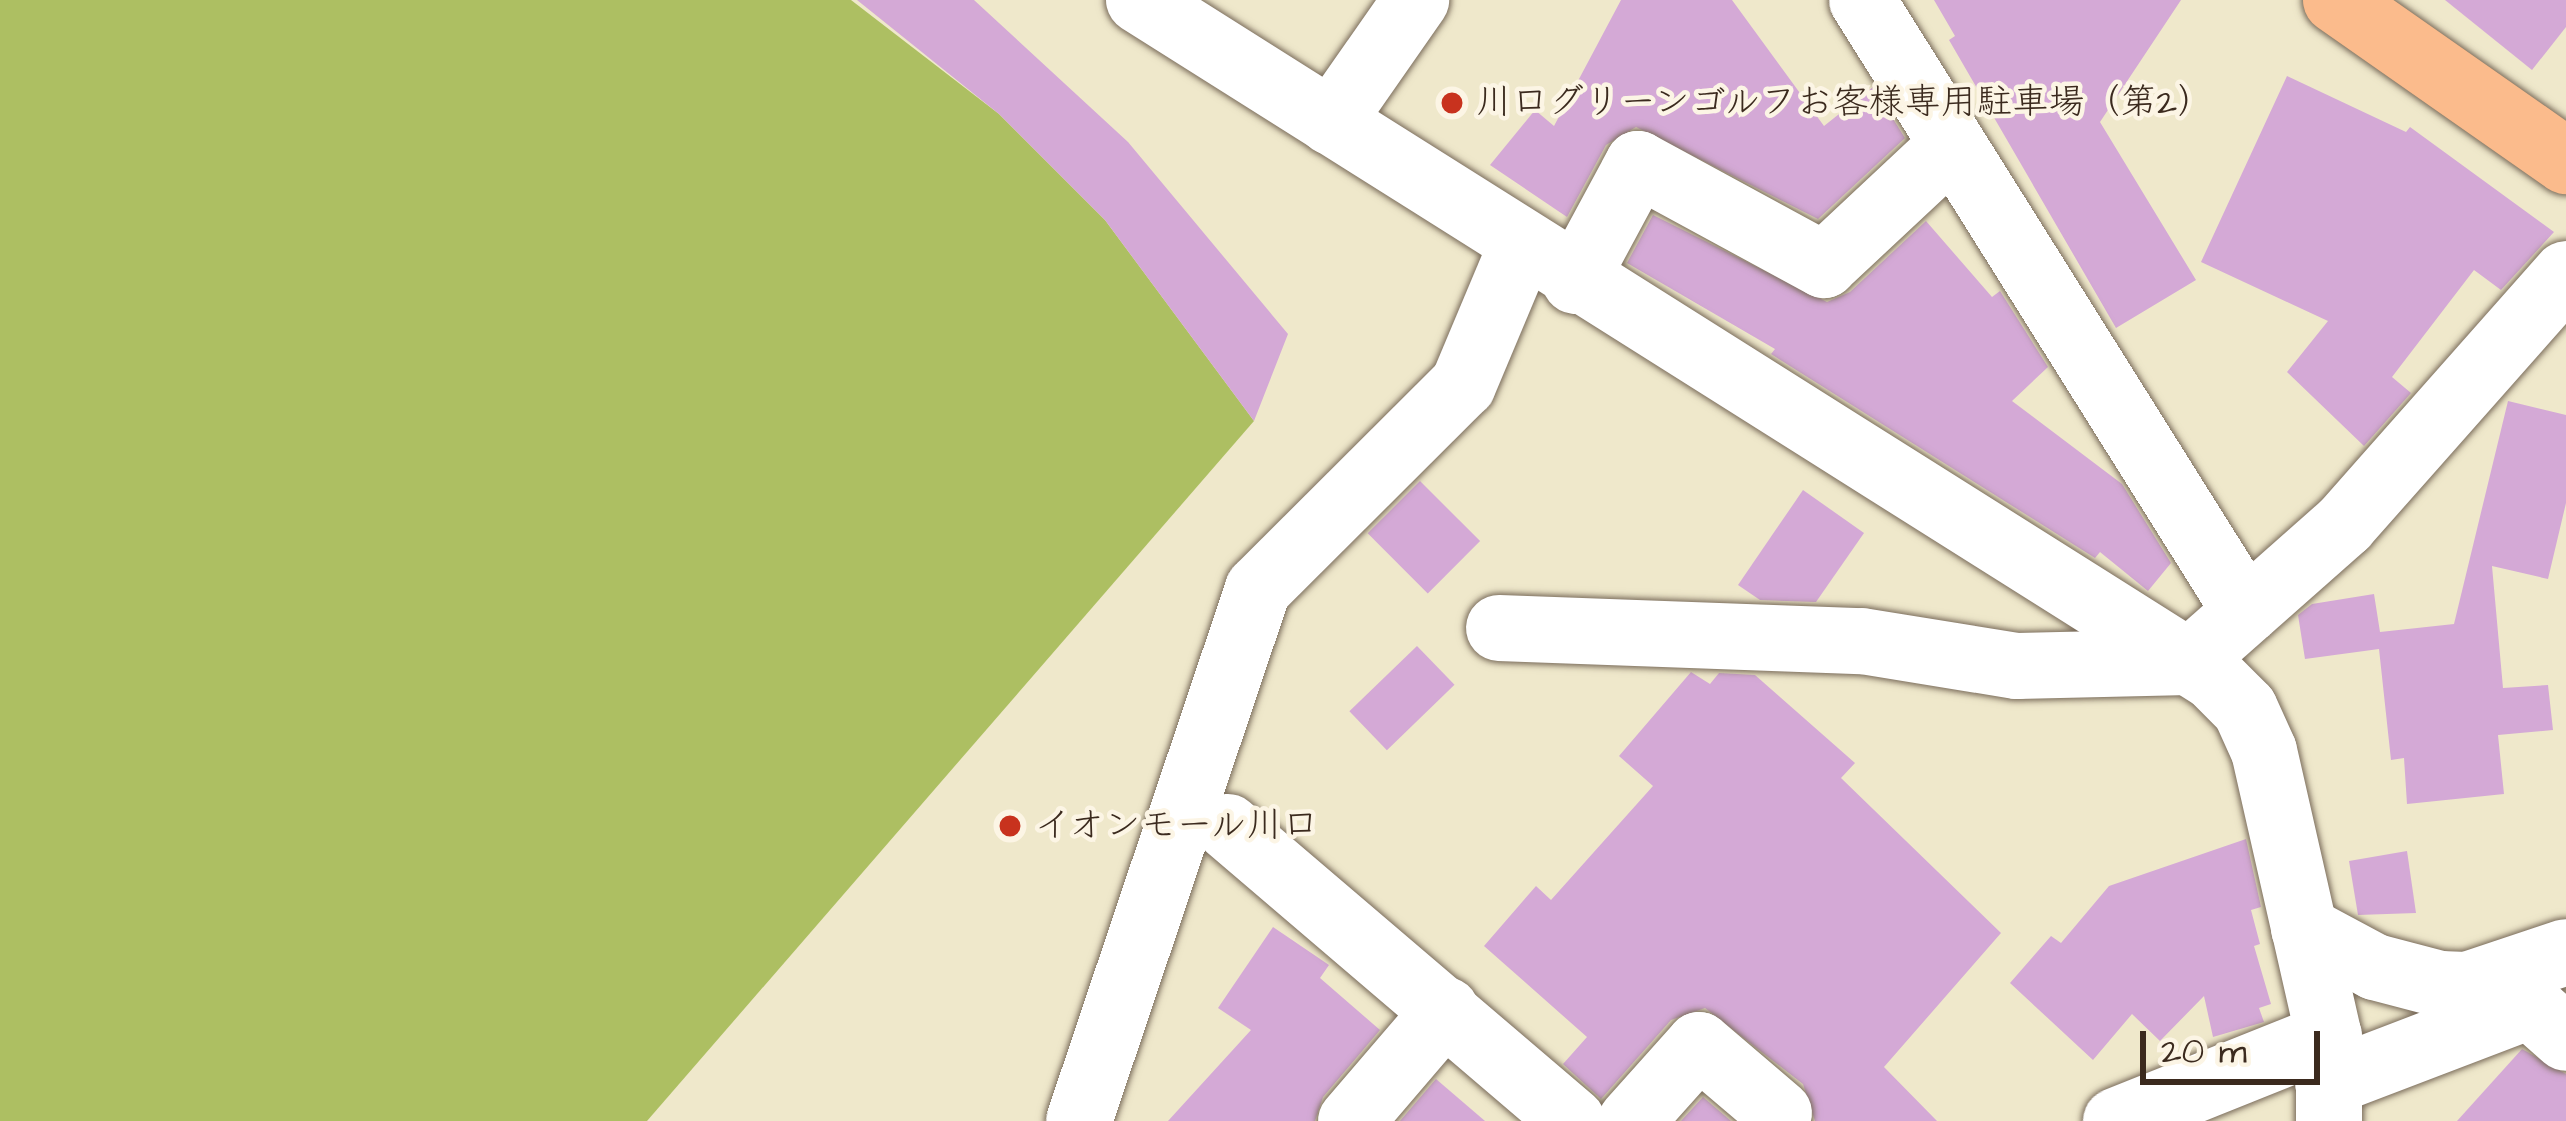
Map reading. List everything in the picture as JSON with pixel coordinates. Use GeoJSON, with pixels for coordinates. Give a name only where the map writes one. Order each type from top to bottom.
{"type":"FeatureCollection","features":[{"type":"Feature","properties":{"kind":"main road"},"geometry":{"type":"LineString","coordinates":[[2336,0],[2566,161]]}},
{"type":"Feature","properties":{"kind":"street"},"geometry":{"type":"LineString","coordinates":[[1139,0],[1548,264],[2189,662],[2245,709],[2264,751],[2304,929],[2328,1080]]}},
{"type":"Feature","properties":{"kind":"street"},"geometry":{"type":"LineString","coordinates":[[1331,122],[1416,0]]}},
{"type":"Feature","properties":{"kind":"street"},"geometry":{"type":"LineString","coordinates":[[1862,0],[1948,148],[2246,612]]}},
{"type":"Feature","properties":{"kind":"street"},"geometry":{"type":"LineString","coordinates":[[1079,1121],[1258,589],[1463,385],[1548,264],[1638,164],[1824,266],[1948,148]]}},
{"type":"Feature","properties":{"kind":"street"},"geometry":{"type":"LineString","coordinates":[[1499,628],[1862,641],[2017,666],[2189,662],[2344,525],[2566,274]]}},
{"type":"Feature","properties":{"kind":"street"},"geometry":{"type":"LineString","coordinates":[[1228,827],[1572,1121]]}},
{"type":"Feature","properties":{"kind":"street"},"geometry":{"type":"LineString","coordinates":[[2304,929],[2375,967],[2440,984],[2468,985],[2566,952]]}},
{"type":"Feature","properties":{"kind":"street"},"geometry":{"type":"LineString","coordinates":[[2116,1121],[2328,1080],[2530,1006],[2566,1038]]}},
{"type":"Feature","properties":{"kind":"street"},"geometry":{"type":"LineString","coordinates":[[1351,1121],[1446,1010]]}},
{"type":"Feature","properties":{"kind":"street"},"geometry":{"type":"LineString","coordinates":[[1631,1121],[1700,1045],[1779,1113]]}},
{"type":"Feature","properties":{"kind":"green space"},"geometry":{"type":"Polygon","coordinates":[[[0,0],[851,0],[999,114],[1105,220],[1254,421],[647,1121],[0,1121],[0,0]]]}},
{"type":"Feature","properties":{"kind":"building"},"geometry":{"type":"Polygon","coordinates":[[[857,0],[974,0],[1128,142],[1288,334],[1254,421],[1105,220],[999,114],[857,0]]]}},
{"type":"Feature","properties":{"kind":"building"},"geometry":{"type":"Polygon","coordinates":[[[1621,0],[1732,0],[1824,126],[1873,87],[1905,138],[1818,219],[1636,127],[1606,145],[1567,217],[1490,165],[1535,110],[1554,126],[1621,0]]]}},
{"type":"Feature","properties":{"kind":"building"},"geometry":{"type":"Polygon","coordinates":[[[1934,0],[2181,0],[2100,122],[2196,280],[2116,328],[1949,40],[1955,36],[1934,0]]]}},
{"type":"Feature","properties":{"kind":"building"},"geometry":{"type":"Polygon","coordinates":[[[2445,0],[2566,0],[2566,27],[2532,70],[2445,0]]]}},
{"type":"Feature","properties":{"kind":"building"},"geometry":{"type":"Polygon","coordinates":[[[2287,76],[2406,132],[2410,127],[2554,232],[2501,290],[2474,270],[2392,377],[2411,393],[2364,446],[2287,372],[2328,321],[2201,262],[2287,76]]]}},
{"type":"Feature","properties":{"kind":"building"},"geometry":{"type":"Polygon","coordinates":[[[1653,215],[1827,302],[1850,292],[1926,221],[1992,297],[2000,291],[2048,367],[2012,401],[2122,484],[2171,563],[2148,591],[2100,552],[2095,558],[1771,354],[1775,349],[1627,263],[1653,215]]]}},
{"type":"Feature","properties":{"kind":"building"},"geometry":{"type":"Polygon","coordinates":[[[2508,401],[2566,415],[2566,503],[2548,579],[2492,566],[2503,688],[2548,685],[2553,730],[2498,735],[2504,794],[2407,804],[2404,758],[2391,760],[2379,649],[2305,659],[2298,615],[2312,604],[2374,594],[2380,632],[2454,624],[2508,401]]]}},
{"type":"Feature","properties":{"kind":"building"},"geometry":{"type":"Polygon","coordinates":[[[1420,481],[1480,541],[1428,593],[1368,533],[1420,481]]]}},
{"type":"Feature","properties":{"kind":"building"},"geometry":{"type":"Polygon","coordinates":[[[1803,490],[1864,533],[1816,602],[1760,600],[1738,585],[1803,490]]]}},
{"type":"Feature","properties":{"kind":"building"},"geometry":{"type":"Polygon","coordinates":[[[1417,646],[1455,685],[1387,750],[1349,711],[1417,646]]]}},
{"type":"Feature","properties":{"kind":"building"},"geometry":{"type":"Polygon","coordinates":[[[1691,672],[1710,684],[1719,673],[1755,675],[1855,763],[1841,778],[2001,933],[1884,1067],[1937,1121],[1815,1121],[1803,1084],[1705,1008],[1671,1020],[1601,1099],[1563,1064],[1587,1037],[1484,946],[1536,886],[1551,900],[1653,786],[1619,756],[1691,672]]]}},
{"type":"Feature","properties":{"kind":"building"},"geometry":{"type":"Polygon","coordinates":[[[2246,839],[2261,907],[2251,910],[2260,944],[2254,946],[2271,1004],[2259,1008],[2264,1022],[2213,1037],[2204,996],[2160,1041],[2132,1014],[2093,1060],[2010,983],[2051,936],[2061,943],[2109,886],[2246,839]]]}},
{"type":"Feature","properties":{"kind":"building"},"geometry":{"type":"Polygon","coordinates":[[[2407,851],[2416,913],[2358,915],[2349,861],[2407,851]]]}},
{"type":"Feature","properties":{"kind":"building"},"geometry":{"type":"Polygon","coordinates":[[[1273,927],[1329,965],[1320,978],[1380,1030],[1323,1097],[1315,1121],[1168,1121],[1251,1030],[1218,1008],[1273,927]]]}},
{"type":"Feature","properties":{"kind":"building"},"geometry":{"type":"Polygon","coordinates":[[[2522,1049],[2566,1074],[2566,1121],[2457,1121],[2522,1049]]]}},
{"type":"Feature","properties":{"kind":"building"},"geometry":{"type":"Polygon","coordinates":[[[1436,1079],[1485,1121],[1400,1121],[1436,1079]]]}},
{"type":"Feature","properties":{"kind":"building"},"geometry":{"type":"Polygon","coordinates":[[[1703,1097],[1731,1121],[1681,1121],[1703,1097]]]}},
{"type":"Feature","properties":{"kind":"place","name":"川口グリーンゴルフお客様専用駐車場（第2）"},"geometry":{"type":"Point","coordinates":[1452,103]}},
{"type":"Feature","properties":{"kind":"place","name":"イオンモール川口"},"geometry":{"type":"Point","coordinates":[1010,826]}}]}
